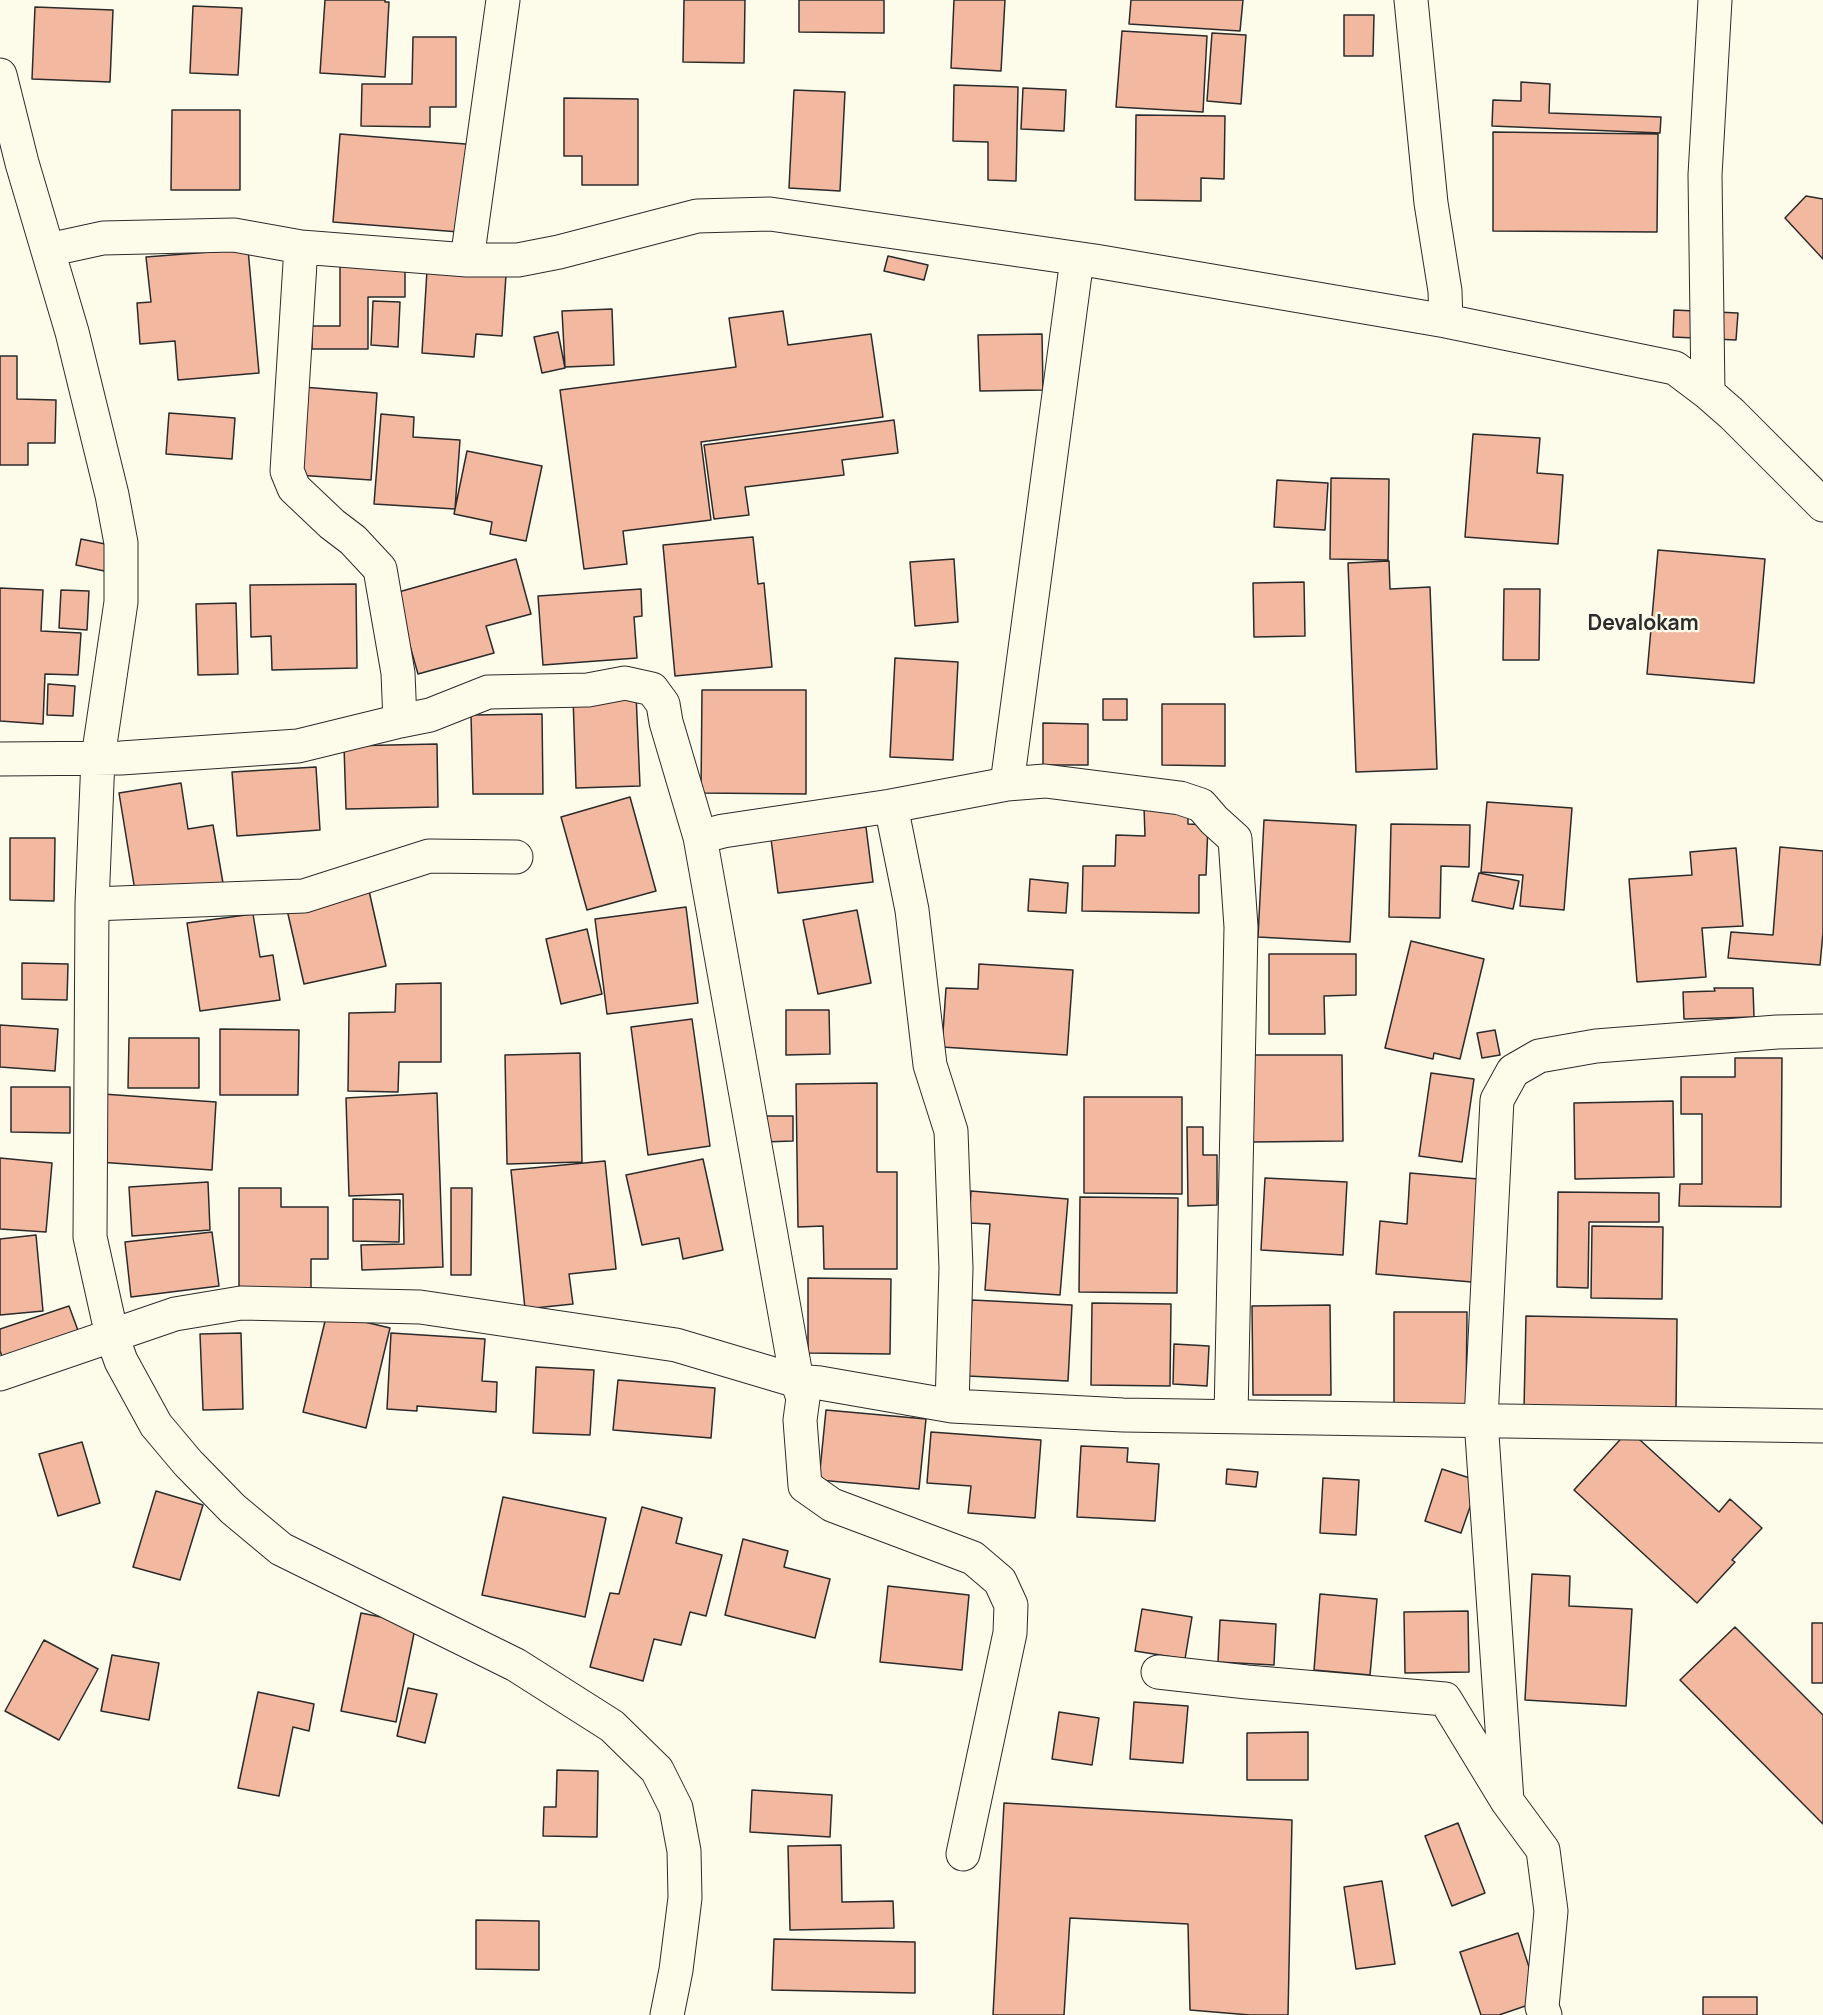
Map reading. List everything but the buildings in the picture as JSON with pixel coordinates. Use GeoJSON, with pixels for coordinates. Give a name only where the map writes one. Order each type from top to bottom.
{"type":"FeatureCollection","features":[{"type":"Feature","properties":{"kind":"street"},"geometry":{"type":"LineString","coordinates":[[466,260],[503,0]]}},
{"type":"Feature","properties":{"kind":"street"},"geometry":{"type":"LineString","coordinates":[[1411,0],[1431,203],[1445,291],[1446,321]]}},
{"type":"Feature","properties":{"kind":"street"},"geometry":{"type":"LineString","coordinates":[[1708,393],[1705,175],[1715,0]]}},
{"type":"Feature","properties":{"kind":"street"},"geometry":{"type":"LineString","coordinates":[[0,75],[22,163],[72,332],[112,495],[121,543],[121,602],[98,758],[92,904],[90,1237],[112,1336],[122,1361],[156,1425],[188,1463],[233,1509],[281,1549],[516,1665],[612,1726],[657,1770],[676,1808],[684,1851],[685,1898],[676,1970],[667,2015]]}},
{"type":"Feature","properties":{"kind":"street"},"geometry":{"type":"LineString","coordinates":[[48,250],[104,238],[234,235],[301,247],[466,260],[519,260],[559,252],[697,216],[770,214],[1077,259],[1446,321],[1675,368],[1732,414],[1823,506]]}},
{"type":"Feature","properties":{"kind":"street"},"geometry":{"type":"LineString","coordinates":[[301,247],[287,471],[294,488],[332,524],[353,540],[380,569],[398,673],[400,721]]}},
{"type":"Feature","properties":{"kind":"street"},"geometry":{"type":"LineString","coordinates":[[1007,784],[1077,259]]}},
{"type":"Feature","properties":{"kind":"street"},"geometry":{"type":"LineString","coordinates":[[0,759],[98,758],[298,746],[430,715],[488,692],[588,690],[625,683],[652,689],[663,704],[666,722],[700,837],[797,1381],[803,1398],[800,1420],[805,1486],[832,1505],[973,1558],[1000,1581],[1011,1605],[1010,1633],[963,1854]]}},
{"type":"Feature","properties":{"kind":"street"},"geometry":{"type":"LineString","coordinates":[[700,837],[723,831],[891,806],[1007,784],[1045,781],[1180,798],[1201,805],[1235,839],[1241,927],[1231,1416]]}},
{"type":"Feature","properties":{"kind":"street"},"geometry":{"type":"LineString","coordinates":[[891,806],[912,910],[930,1065],[951,1131],[956,1268],[952,1406]]}},
{"type":"Feature","properties":{"kind":"street"},"geometry":{"type":"LineString","coordinates":[[92,904],[304,896],[429,856],[516,858]]}},
{"type":"Feature","properties":{"kind":"street"},"geometry":{"type":"LineString","coordinates":[[1507,1801],[1481,1420],[1497,1100],[1513,1071],[1539,1056],[1596,1046],[1777,1032],[1823,1031]]}},
{"type":"Feature","properties":{"kind":"street"},"geometry":{"type":"LineString","coordinates":[[0,1374],[175,1314],[241,1304],[420,1307],[676,1346],[797,1381],[952,1406],[1123,1415],[1823,1426]]}},
{"type":"Feature","properties":{"kind":"street"},"geometry":{"type":"LineString","coordinates":[[1158,1672],[1445,1699],[1507,1801],[1543,1850],[1551,1911],[1542,2007],[1545,2015]]}},
{"type":"Feature","properties":{"kind":"district","name":"Devalokam"},"geometry":{"type":"Point","coordinates":[1643,624]}}]}
